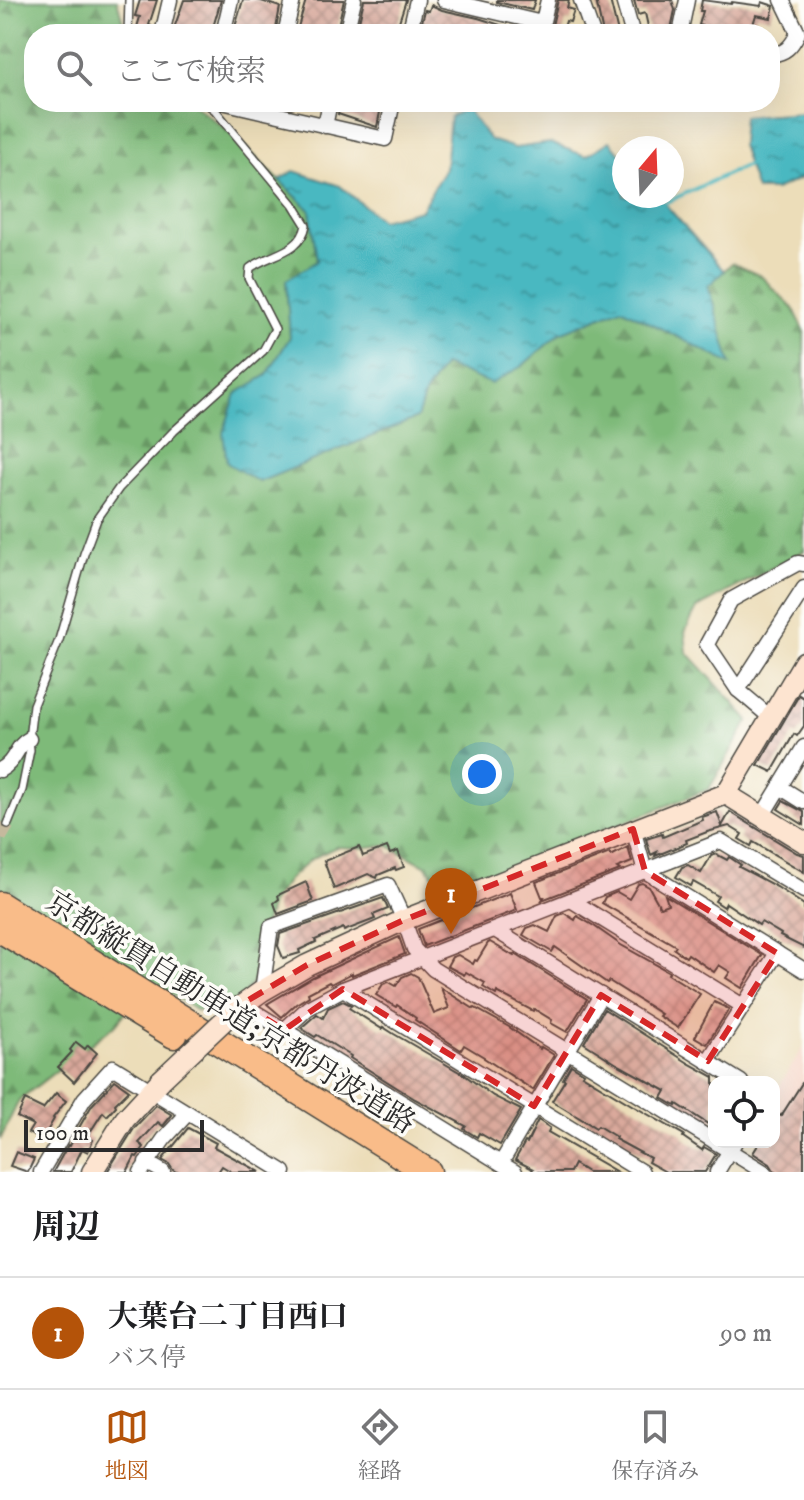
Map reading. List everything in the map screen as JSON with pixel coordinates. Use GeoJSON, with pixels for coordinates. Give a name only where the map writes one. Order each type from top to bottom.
{"type":"FeatureCollection","features":[{"type":"Feature","properties":{"kind":"highway","name":"京都縦貫自動車道;京都丹波道路"},"geometry":{"type":"LineString","coordinates":[[0,905],[428,1172]]}},
{"type":"Feature","properties":{"kind":"highway","name":"京都縦貫自動車道;京都丹波道路"},"geometry":{"type":"LineString","coordinates":[[0,929],[394,1172]]}},
{"type":"Feature","properties":{"kind":"street"},"geometry":{"type":"LineString","coordinates":[[164,24],[170,0]]}},
{"type":"Feature","properties":{"kind":"street"},"geometry":{"type":"LineString","coordinates":[[225,24],[231,0]]}},
{"type":"Feature","properties":{"kind":"street"},"geometry":{"type":"LineString","coordinates":[[287,24],[293,0]]}},
{"type":"Feature","properties":{"kind":"street"},"geometry":{"type":"LineString","coordinates":[[348,24],[354,0]]}},
{"type":"Feature","properties":{"kind":"street"},"geometry":{"type":"LineString","coordinates":[[411,24],[417,0]]}},
{"type":"Feature","properties":{"kind":"street"},"geometry":{"type":"LineString","coordinates":[[444,0],[482,4],[531,24]]}},
{"type":"Feature","properties":{"kind":"street"},"geometry":{"type":"LineString","coordinates":[[542,24],[548,0]]}},
{"type":"Feature","properties":{"kind":"street"},"geometry":{"type":"LineString","coordinates":[[581,0],[589,24]]}},
{"type":"Feature","properties":{"kind":"street"},"geometry":{"type":"LineString","coordinates":[[623,0],[630,24]]}},
{"type":"Feature","properties":{"kind":"street"},"geometry":{"type":"LineString","coordinates":[[682,24],[687,0]]}},
{"type":"Feature","properties":{"kind":"street"},"geometry":{"type":"LineString","coordinates":[[780,54],[791,47],[798,33],[782,0]]}},
{"type":"Feature","properties":{"kind":"street"},"geometry":{"type":"LineString","coordinates":[[283,112],[325,126],[385,139],[391,112]]}},
{"type":"Feature","properties":{"kind":"street"},"geometry":{"type":"LineString","coordinates":[[325,126],[328,112]]}},
{"type":"Feature","properties":{"kind":"street"},"geometry":{"type":"LineString","coordinates":[[770,717],[738,690],[707,644],[731,600],[798,563],[804,564]]}},
{"type":"Feature","properties":{"kind":"street"},"geometry":{"type":"LineString","coordinates":[[738,690],[804,588]]}},
{"type":"Feature","properties":{"kind":"street"},"geometry":{"type":"LineString","coordinates":[[92,1172],[125,1119],[156,1085],[238,1008],[262,991],[307,965],[404,920],[726,794],[804,662]]}},
{"type":"Feature","properties":{"kind":"street"},"geometry":{"type":"LineString","coordinates":[[0,770],[9,765],[24,741],[29,739]]}},
{"type":"Feature","properties":{"kind":"street"},"geometry":{"type":"LineString","coordinates":[[762,816],[804,747]]}},
{"type":"Feature","properties":{"kind":"street"},"geometry":{"type":"LineString","coordinates":[[780,787],[804,802]]}},
{"type":"Feature","properties":{"kind":"street"},"geometry":{"type":"LineString","coordinates":[[726,794],[804,842]]}},
{"type":"Feature","properties":{"kind":"street"},"geometry":{"type":"LineString","coordinates":[[633,829],[645,871],[804,970]]}},
{"type":"Feature","properties":{"kind":"street"},"geometry":{"type":"LineString","coordinates":[[284,1030],[308,1008],[343,989],[721,841],[804,891]]}},
{"type":"Feature","properties":{"kind":"street"},"geometry":{"type":"LineString","coordinates":[[262,991],[271,927],[388,885],[414,949],[433,969],[708,1138]]}},
{"type":"Feature","properties":{"kind":"street"},"geometry":{"type":"LineString","coordinates":[[571,900],[743,1006]]}},
{"type":"Feature","properties":{"kind":"street"},"geometry":{"type":"LineString","coordinates":[[495,930],[732,1076]]}},
{"type":"Feature","properties":{"kind":"street"},"geometry":{"type":"LineString","coordinates":[[708,1061],[777,953]]}},
{"type":"Feature","properties":{"kind":"street"},"geometry":{"type":"LineString","coordinates":[[343,989],[642,1172]]}},
{"type":"Feature","properties":{"kind":"street"},"geometry":{"type":"LineString","coordinates":[[501,1163],[601,995]]}},
{"type":"Feature","properties":{"kind":"street"},"geometry":{"type":"LineString","coordinates":[[238,1008],[284,1030],[515,1172]]}},
{"type":"Feature","properties":{"kind":"street"},"geometry":{"type":"LineString","coordinates":[[41,1172],[84,1099],[113,1067],[156,1085],[188,1113],[284,1172]]}},
{"type":"Feature","properties":{"kind":"street"},"geometry":{"type":"LineString","coordinates":[[163,1172],[144,1167],[188,1113]]}},
{"type":"Feature","properties":{"kind":"street"},"geometry":{"type":"LineString","coordinates":[[717,1172],[731,1148]]}},
{"type":"Feature","properties":{"kind":"street"},"geometry":{"type":"LineString","coordinates":[[734,1148],[764,1172]]}},
{"type":"Feature","properties":{"kind":"lane"},"geometry":{"type":"LineString","coordinates":[[128,24],[129,0]]}},
{"type":"Feature","properties":{"kind":"lane"},"geometry":{"type":"LineString","coordinates":[[8,824],[22,790],[30,750],[33,705],[59,640],[97,519],[119,488],[174,431],[263,351],[275,329],[249,278],[250,268],[263,259],[294,247],[305,235],[306,225],[293,204],[217,112]]}},
{"type":"Feature","properties":{"kind":"highlighted area"},"geometry":{"type":"Polygon","coordinates":[[[633,829],[645,871],[777,953],[708,1061],[601,995],[534,1106],[343,989],[284,1030],[242,1004],[307,965],[404,920],[633,829]]]}},
{"type":"Feature","properties":{"kind":"shaded area"},"geometry":{"type":"Polygon","coordinates":[[[804,1046],[804,1135],[780,1121],[780,1084],[804,1046]]]}},
{"type":"Feature","properties":{"kind":"green space"},"geometry":{"type":"Polygon","coordinates":[[[0,0],[117,0],[123,24],[24,24],[24,112],[204,112],[233,135],[310,210],[317,261],[286,281],[290,337],[267,375],[236,394],[259,482],[417,418],[425,393],[444,365],[522,366],[560,333],[621,308],[730,363],[708,286],[732,263],[761,276],[794,309],[804,330],[804,551],[697,608],[685,632],[687,652],[749,720],[709,789],[448,892],[425,865],[387,845],[336,847],[311,859],[289,879],[272,901],[255,979],[235,1006],[197,1011],[151,981],[115,1025],[19,1100],[0,1140],[0,0]]]}},
{"type":"Feature","properties":{"kind":"water"},"geometry":{"type":"Polygon","coordinates":[[[461,112],[469,112],[490,140],[515,148],[550,143],[586,156],[610,141],[612,208],[669,208],[724,271],[708,286],[731,364],[621,308],[560,333],[522,366],[491,384],[444,365],[425,393],[417,418],[259,482],[227,463],[223,433],[236,394],[267,375],[290,337],[286,280],[317,261],[310,210],[279,180],[294,171],[340,186],[381,220],[421,210],[445,168],[450,117],[461,112]]]}},
{"type":"Feature","properties":{"kind":"water"},"geometry":{"type":"Polygon","coordinates":[[[804,112],[804,177],[775,190],[756,190],[741,145],[743,116],[804,112]]]}},
{"type":"Feature","properties":{"kind":"building"},"geometry":{"type":"Polygon","coordinates":[[[140,0],[157,0],[149,24],[138,24],[140,17],[135,16],[140,0]]]}},
{"type":"Feature","properties":{"kind":"building"},"geometry":{"type":"Polygon","coordinates":[[[184,0],[221,0],[214,24],[176,24],[184,0]]]}},
{"type":"Feature","properties":{"kind":"building"},"geometry":{"type":"Polygon","coordinates":[[[243,0],[258,0],[280,7],[277,24],[236,24],[243,0]]]}},
{"type":"Feature","properties":{"kind":"building"},"geometry":{"type":"Polygon","coordinates":[[[306,0],[344,0],[338,24],[299,24],[306,0]]]}},
{"type":"Feature","properties":{"kind":"building"},"geometry":{"type":"Polygon","coordinates":[[[364,0],[406,0],[398,24],[358,24],[364,0]]]}},
{"type":"Feature","properties":{"kind":"building"},"geometry":{"type":"Polygon","coordinates":[[[497,0],[535,0],[532,10],[497,0]]]}},
{"type":"Feature","properties":{"kind":"building"},"geometry":{"type":"Polygon","coordinates":[[[558,0],[569,0],[567,8],[574,10],[570,22],[552,24],[558,0]]]}},
{"type":"Feature","properties":{"kind":"building"},"geometry":{"type":"Polygon","coordinates":[[[596,0],[610,0],[616,24],[601,24],[596,0]]]}},
{"type":"Feature","properties":{"kind":"building"},"geometry":{"type":"Polygon","coordinates":[[[634,0],[672,0],[675,10],[672,24],[647,24],[645,13],[638,15],[634,0]]]}},
{"type":"Feature","properties":{"kind":"building"},"geometry":{"type":"Polygon","coordinates":[[[702,0],[761,6],[762,2],[774,6],[771,18],[756,15],[753,24],[699,24],[703,11],[700,11],[702,0]]]}},
{"type":"Feature","properties":{"kind":"building"},"geometry":{"type":"Polygon","coordinates":[[[431,5],[497,24],[422,22],[425,10],[429,11],[431,5]]]}},
{"type":"Feature","properties":{"kind":"building"},"geometry":{"type":"Polygon","coordinates":[[[338,112],[380,112],[377,127],[338,112]]]}},
{"type":"Feature","properties":{"kind":"building"},"geometry":{"type":"Polygon","coordinates":[[[799,695],[804,698],[804,726],[797,736],[794,734],[772,772],[758,765],[799,695]]]}},
{"type":"Feature","properties":{"kind":"building"},"geometry":{"type":"Polygon","coordinates":[[[783,801],[804,812],[804,825],[778,809],[783,801]]]}},
{"type":"Feature","properties":{"kind":"building"},"geometry":{"type":"Polygon","coordinates":[[[717,812],[722,826],[730,812],[804,855],[804,872],[753,842],[751,846],[739,839],[742,834],[729,826],[651,855],[646,839],[662,834],[663,837],[717,812]]]}},
{"type":"Feature","properties":{"kind":"building"},"geometry":{"type":"Polygon","coordinates":[[[359,847],[363,856],[387,847],[390,854],[398,851],[404,867],[395,868],[377,878],[368,874],[334,889],[324,861],[359,847]]]}},
{"type":"Feature","properties":{"kind":"building"},"geometry":{"type":"Polygon","coordinates":[[[628,847],[632,862],[617,868],[620,870],[542,900],[544,897],[536,882],[628,847]]]}},
{"type":"Feature","properties":{"kind":"building"},"geometry":{"type":"Polygon","coordinates":[[[716,854],[727,860],[729,857],[741,865],[739,867],[804,905],[804,948],[761,922],[759,925],[726,903],[724,907],[715,901],[718,896],[693,882],[691,886],[676,877],[682,867],[688,865],[701,873],[711,856],[716,854]]]}},
{"type":"Feature","properties":{"kind":"building"},"geometry":{"type":"Polygon","coordinates":[[[306,882],[313,901],[278,914],[274,903],[279,899],[278,895],[306,882]]]}},
{"type":"Feature","properties":{"kind":"building"},"geometry":{"type":"Polygon","coordinates":[[[638,884],[649,887],[660,907],[668,904],[665,895],[762,955],[742,988],[726,978],[730,972],[719,965],[714,972],[602,903],[605,897],[617,892],[629,899],[638,884]]]}},
{"type":"Feature","properties":{"kind":"building"},"geometry":{"type":"Polygon","coordinates":[[[510,893],[517,910],[424,946],[418,929],[510,893]]]}},
{"type":"Feature","properties":{"kind":"building"},"geometry":{"type":"Polygon","coordinates":[[[383,898],[388,909],[373,915],[375,919],[344,931],[343,928],[315,940],[299,950],[300,953],[283,958],[278,946],[280,934],[383,898]]]}},
{"type":"Feature","properties":{"kind":"building"},"geometry":{"type":"Polygon","coordinates":[[[564,913],[575,920],[577,916],[594,926],[700,994],[678,1028],[555,947],[552,952],[523,935],[527,928],[535,925],[549,932],[557,916],[564,913]]]}},
{"type":"Feature","properties":{"kind":"building"},"geometry":{"type":"Polygon","coordinates":[[[399,937],[405,954],[331,984],[329,982],[308,993],[309,996],[282,1017],[267,1004],[313,977],[399,937]]]}},
{"type":"Feature","properties":{"kind":"building"},"geometry":{"type":"Polygon","coordinates":[[[490,942],[587,999],[567,1032],[534,1009],[497,992],[496,995],[483,987],[485,983],[447,966],[452,957],[458,955],[473,964],[490,942]]]}},
{"type":"Feature","properties":{"kind":"building"},"geometry":{"type":"Polygon","coordinates":[[[411,973],[418,977],[434,1014],[449,1008],[441,988],[554,1055],[533,1090],[464,1045],[461,1050],[397,1005],[376,995],[383,984],[389,982],[396,986],[402,977],[411,973]]]}},
{"type":"Feature","properties":{"kind":"building"},"geometry":{"type":"Polygon","coordinates":[[[343,1001],[382,1029],[521,1110],[500,1145],[479,1133],[477,1137],[464,1129],[466,1126],[415,1099],[351,1056],[301,1028],[317,1014],[323,1018],[328,1008],[343,1001]]]}},
{"type":"Feature","properties":{"kind":"building"},"geometry":{"type":"Polygon","coordinates":[[[714,1002],[729,1009],[707,1044],[695,1037],[714,1002]]]}},
{"type":"Feature","properties":{"kind":"building"},"geometry":{"type":"Polygon","coordinates":[[[604,1009],[712,1076],[708,1076],[708,1124],[662,1098],[666,1091],[584,1043],[604,1009]]]}},
{"type":"Feature","properties":{"kind":"building"},"geometry":{"type":"Polygon","coordinates":[[[76,1042],[85,1049],[88,1045],[97,1053],[74,1082],[58,1067],[72,1052],[70,1050],[76,1042]]]}},
{"type":"Feature","properties":{"kind":"building"},"geometry":{"type":"Polygon","coordinates":[[[571,1065],[584,1073],[582,1075],[684,1135],[702,1150],[704,1147],[716,1154],[705,1172],[666,1172],[648,1162],[650,1158],[552,1101],[571,1065]]]}},
{"type":"Feature","properties":{"kind":"building"},"geometry":{"type":"Polygon","coordinates":[[[115,1080],[129,1090],[107,1116],[103,1112],[87,1137],[93,1140],[88,1152],[82,1149],[71,1172],[53,1172],[92,1105],[115,1080]]]}},
{"type":"Feature","properties":{"kind":"building"},"geometry":{"type":"Polygon","coordinates":[[[804,1080],[804,1172],[775,1172],[770,1164],[753,1153],[756,1148],[780,1148],[781,1116],[804,1080]]]}},
{"type":"Feature","properties":{"kind":"building"},"geometry":{"type":"Polygon","coordinates":[[[56,1093],[66,1101],[42,1140],[28,1133],[33,1125],[17,1117],[25,1100],[43,1109],[56,1093]]]}},
{"type":"Feature","properties":{"kind":"building"},"geometry":{"type":"Polygon","coordinates":[[[156,1105],[172,1115],[163,1126],[158,1122],[139,1143],[144,1147],[127,1172],[107,1172],[135,1127],[156,1105]]]}},
{"type":"Feature","properties":{"kind":"building"},"geometry":{"type":"Polygon","coordinates":[[[538,1120],[550,1128],[548,1132],[617,1172],[587,1172],[574,1164],[570,1172],[531,1172],[533,1169],[515,1160],[538,1120]]]}},
{"type":"Feature","properties":{"kind":"building"},"geometry":{"type":"Polygon","coordinates":[[[188,1128],[216,1143],[214,1147],[260,1172],[232,1172],[222,1166],[218,1172],[176,1172],[162,1160],[188,1128]]]}},
{"type":"Feature","properties":{"kind":"building"},"geometry":{"type":"Polygon","coordinates":[[[16,1152],[34,1159],[28,1172],[10,1166],[16,1152]]]}},
{"type":"Feature","properties":{"kind":"waterway"},"geometry":{"type":"LineString","coordinates":[[684,194],[752,163]]}},
{"type":"Feature","properties":{"kind":"tunnel"},"geometry":{"type":"LineString","coordinates":[[0,837],[8,824]]}},
{"type":"Feature","properties":{"kind":"place","name":"大葉台二丁目西口"},"geometry":{"type":"Point","coordinates":[451,934]}}]}
